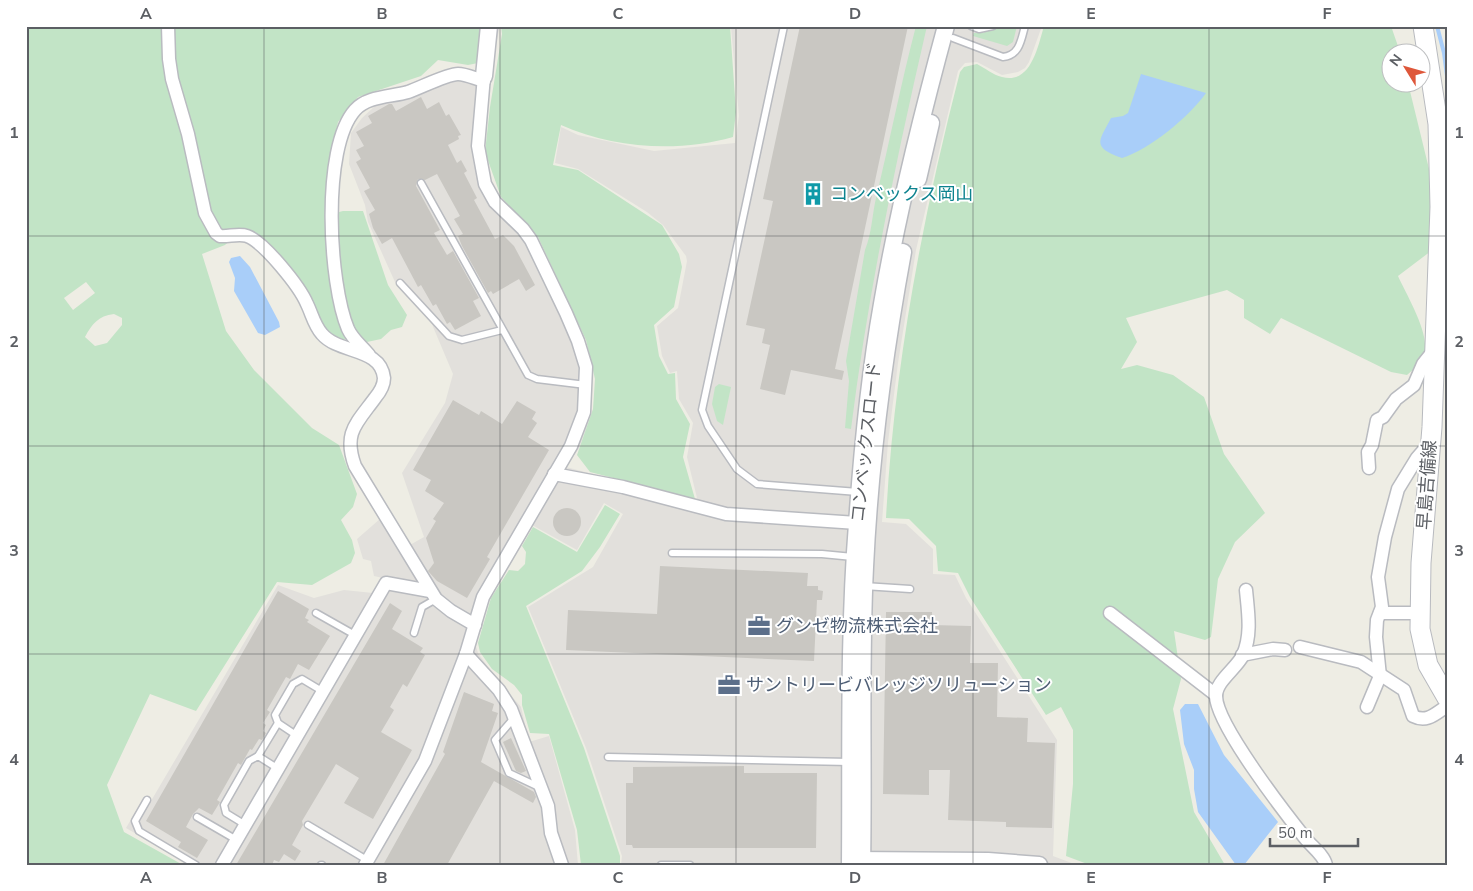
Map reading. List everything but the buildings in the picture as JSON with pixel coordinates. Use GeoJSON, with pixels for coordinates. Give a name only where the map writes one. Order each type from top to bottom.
{"type":"FeatureCollection","features":[{"type":"Feature","properties":{"kind":"main road","name":"早島吉備線"},"geometry":{"type":"LineString","coordinates":[[1423,26],[1440,147],[1440,207],[1436,349],[1419,614],[1422,648],[1437,684],[1447,698]]}},
{"type":"Feature","properties":{"kind":"street"},"geometry":{"type":"LineString","coordinates":[[168,26],[172,79],[188,134],[205,213],[212,226],[220,236],[244,235],[262,246],[301,293],[313,321],[322,335],[345,349],[369,355]]}},
{"type":"Feature","properties":{"kind":"street"},"geometry":{"type":"LineString","coordinates":[[366,863],[425,761],[466,654],[483,596],[554,474],[580,426],[584,412],[586,367],[578,341],[532,240],[495,202],[485,184],[478,146],[489,26]]}},
{"type":"Feature","properties":{"kind":"street","name":"コンベックスロード"},"geometry":{"type":"LineString","coordinates":[[860,558],[857,523],[869,393],[882,305],[914,146],[952,30]]}},
{"type":"Feature","properties":{"kind":"street","name":"コンベックスロード"},"geometry":{"type":"LineString","coordinates":[[856,863],[856,762],[850,650],[859,586],[860,558],[893,307],[924,152],[952,30]]}},
{"type":"Feature","properties":{"kind":"street"},"geometry":{"type":"LineString","coordinates":[[475,624],[451,611],[433,595],[355,466],[349,450],[350,433],[380,392],[384,382],[382,371],[348,329],[338,294],[330,227],[335,175],[342,132],[356,109],[372,100],[408,92],[458,74],[484,78]]}},
{"type":"Feature","properties":{"kind":"street"},"geometry":{"type":"LineString","coordinates":[[1369,468],[1368,452],[1372,445],[1377,420],[1383,417],[1396,399],[1414,385],[1423,364],[1436,349]]}},
{"type":"Feature","properties":{"kind":"street"},"geometry":{"type":"LineString","coordinates":[[1367,707],[1380,676],[1376,637],[1382,607],[1378,577],[1379,563],[1392,507],[1406,474],[1430,442]]}},
{"type":"Feature","properties":{"kind":"street"},"geometry":{"type":"LineString","coordinates":[[554,474],[623,487],[726,514],[857,523]]}},
{"type":"Feature","properties":{"kind":"street"},"geometry":{"type":"LineString","coordinates":[[222,865],[244,824],[386,583],[433,595]]}},
{"type":"Feature","properties":{"kind":"street"},"geometry":{"type":"LineString","coordinates":[[1216,695],[1221,683],[1242,655],[1250,625],[1246,590]]}},
{"type":"Feature","properties":{"kind":"street"},"geometry":{"type":"LineString","coordinates":[[1110,613],[1216,695],[1228,727],[1242,752],[1326,865]]}},
{"type":"Feature","properties":{"kind":"street"},"geometry":{"type":"LineString","coordinates":[[1380,613],[1419,614]]}},
{"type":"Feature","properties":{"kind":"street"},"geometry":{"type":"LineString","coordinates":[[1300,647],[1361,662],[1404,690],[1413,716],[1421,721],[1447,706]]}},
{"type":"Feature","properties":{"kind":"street"},"geometry":{"type":"LineString","coordinates":[[1242,655],[1274,649],[1285,650]]}},
{"type":"Feature","properties":{"kind":"street"},"geometry":{"type":"LineString","coordinates":[[466,654],[499,690],[515,717],[548,806],[551,833],[562,865]]}},
{"type":"Feature","properties":{"kind":"street"},"geometry":{"type":"LineString","coordinates":[[856,863],[997,861],[1039,865]]}},
{"type":"Feature","properties":{"kind":"lane"},"geometry":{"type":"LineString","coordinates":[[784,26],[702,410],[708,426],[737,469],[757,484],[860,492]]}},
{"type":"Feature","properties":{"kind":"lane"},"geometry":{"type":"LineString","coordinates":[[971,26],[979,29],[993,26]]}},
{"type":"Feature","properties":{"kind":"lane"},"geometry":{"type":"LineString","coordinates":[[952,30],[1003,57],[1009,56],[1018,49],[1025,26]]}},
{"type":"Feature","properties":{"kind":"lane"},"geometry":{"type":"LineString","coordinates":[[421,183],[528,375],[537,379],[586,385]]}},
{"type":"Feature","properties":{"kind":"lane"},"geometry":{"type":"LineString","coordinates":[[400,283],[449,336],[462,340],[502,330]]}},
{"type":"Feature","properties":{"kind":"lane"},"geometry":{"type":"LineString","coordinates":[[672,554],[822,554],[860,558]]}},
{"type":"Feature","properties":{"kind":"lane"},"geometry":{"type":"LineString","coordinates":[[859,586],[910,589]]}},
{"type":"Feature","properties":{"kind":"lane"},"geometry":{"type":"LineString","coordinates":[[414,634],[422,607],[433,595]]}},
{"type":"Feature","properties":{"kind":"lane"},"geometry":{"type":"LineString","coordinates":[[316,613],[355,635]]}},
{"type":"Feature","properties":{"kind":"lane"},"geometry":{"type":"LineString","coordinates":[[296,735],[278,724],[275,715],[293,684],[302,679],[322,691]]}},
{"type":"Feature","properties":{"kind":"lane"},"geometry":{"type":"LineString","coordinates":[[515,717],[495,740],[508,773],[541,788]]}},
{"type":"Feature","properties":{"kind":"lane"},"geometry":{"type":"LineString","coordinates":[[244,824],[226,813],[224,805],[249,762],[258,756],[278,724]]}},
{"type":"Feature","properties":{"kind":"lane"},"geometry":{"type":"LineString","coordinates":[[258,756],[277,768]]}},
{"type":"Feature","properties":{"kind":"lane"},"geometry":{"type":"LineString","coordinates":[[608,757],[856,762]]}},
{"type":"Feature","properties":{"kind":"lane"},"geometry":{"type":"LineString","coordinates":[[147,800],[134,821],[139,831],[196,865]]}},
{"type":"Feature","properties":{"kind":"lane"},"geometry":{"type":"LineString","coordinates":[[197,817],[236,839]]}},
{"type":"Feature","properties":{"kind":"lane"},"geometry":{"type":"LineString","coordinates":[[308,825],[366,863]]}},
{"type":"Feature","properties":{"kind":"lane"},"geometry":{"type":"LineString","coordinates":[[661,865],[690,865]]}},
{"type":"Feature","properties":{"kind":"shaded area"},"geometry":{"type":"Polygon","coordinates":[[[483,26],[498,26],[499,30],[487,91],[482,145],[489,180],[495,194],[537,238],[570,306],[584,342],[592,370],[591,408],[587,427],[579,448],[566,467],[698,502],[687,457],[693,423],[679,399],[677,371],[670,373],[662,356],[657,326],[678,308],[687,261],[686,256],[663,225],[647,212],[578,169],[555,163],[561,127],[578,135],[654,151],[735,143],[739,116],[731,27],[1042,26],[1029,62],[1025,68],[1018,72],[1002,75],[977,62],[965,63],[958,71],[916,250],[898,363],[888,442],[882,522],[906,524],[933,549],[933,574],[955,575],[966,598],[1057,740],[1053,856],[1077,865],[621,865],[622,856],[586,748],[528,607],[593,567],[623,514],[604,503],[577,550],[532,525],[490,598],[475,643],[478,653],[495,677],[521,707],[529,742],[549,736],[575,830],[578,865],[189,865],[126,828],[144,797],[151,801],[278,585],[314,598],[344,590],[373,593],[383,578],[374,576],[371,561],[363,559],[357,539],[388,512],[408,546],[424,537],[402,473],[445,403],[453,374],[431,322],[395,282],[368,222],[365,205],[349,164],[351,133],[362,118],[375,106],[420,89],[455,77],[470,81],[478,87],[483,26]]]}},
{"type":"Feature","properties":{"kind":"green space"},"geometry":{"type":"Polygon","coordinates":[[[26,26],[480,26],[482,40],[478,63],[468,65],[438,60],[421,76],[358,97],[338,122],[330,158],[326,233],[335,213],[363,211],[388,285],[407,315],[402,327],[391,330],[381,339],[367,342],[342,339],[328,334],[318,321],[310,297],[242,229],[225,245],[202,254],[226,331],[254,370],[312,428],[339,445],[357,494],[353,507],[341,520],[352,540],[355,553],[351,563],[312,585],[277,582],[196,711],[150,694],[107,785],[124,832],[183,865],[26,865],[26,26]],[[86,282],[64,298],[73,310],[95,293],[86,282]],[[114,314],[100,319],[93,325],[85,337],[95,346],[107,343],[122,325],[122,318],[114,314]]]}},
{"type":"Feature","properties":{"kind":"green space"},"geometry":{"type":"Polygon","coordinates":[[[501,26],[730,26],[736,112],[733,137],[690,145],[646,146],[602,139],[561,125],[553,165],[578,170],[662,225],[679,254],[682,267],[674,307],[654,325],[659,356],[668,374],[675,373],[676,399],[690,424],[683,457],[695,499],[590,472],[577,455],[593,409],[595,379],[586,340],[538,237],[501,197],[485,152],[502,34],[501,26]]]}},
{"type":"Feature","properties":{"kind":"green space"},"geometry":{"type":"Polygon","coordinates":[[[916,26],[927,26],[904,126],[874,277],[851,429],[845,428],[849,381],[846,361],[865,250],[916,26]]]}},
{"type":"Feature","properties":{"kind":"green space"},"geometry":{"type":"Polygon","coordinates":[[[1000,26],[1017,26],[1013,42],[1007,46],[973,36],[974,33],[983,33],[1000,26]]]}},
{"type":"Feature","properties":{"kind":"green space"},"geometry":{"type":"Polygon","coordinates":[[[1044,26],[1391,26],[1397,42],[1380,42],[1380,92],[1410,92],[1430,173],[1431,251],[1398,276],[1421,326],[1425,346],[1421,360],[1407,375],[1391,372],[1281,318],[1270,334],[1244,318],[1244,300],[1227,290],[1126,318],[1137,342],[1121,369],[1137,365],[1173,375],[1204,397],[1224,454],[1265,513],[1235,542],[1218,579],[1211,637],[1205,640],[1174,631],[1181,679],[1173,709],[1194,812],[1225,865],[1090,865],[1066,856],[1073,784],[1073,730],[1061,707],[1046,715],[970,597],[958,573],[938,571],[936,546],[909,519],[886,518],[896,405],[912,294],[934,182],[960,72],[964,67],[977,64],[1002,77],[1012,78],[1026,70],[1036,53],[1044,26]]]}},
{"type":"Feature","properties":{"kind":"green space"},"geometry":{"type":"Polygon","coordinates":[[[719,384],[731,387],[723,425],[717,421],[712,404],[715,387],[719,384]]]}},
{"type":"Feature","properties":{"kind":"green space"},"geometry":{"type":"Polygon","coordinates":[[[605,505],[620,514],[600,547],[582,571],[526,606],[584,748],[620,856],[620,865],[581,865],[577,830],[549,734],[530,733],[522,705],[522,695],[514,685],[492,669],[480,652],[478,643],[491,598],[509,570],[518,571],[525,564],[526,552],[522,546],[533,527],[577,552],[605,505]]]}},
{"type":"Feature","properties":{"kind":"water"},"geometry":{"type":"Polygon","coordinates":[[[1141,74],[1206,93],[1180,122],[1144,148],[1122,158],[1105,150],[1100,142],[1101,137],[1111,118],[1128,113],[1141,74]]]}},
{"type":"Feature","properties":{"kind":"water"},"geometry":{"type":"Polygon","coordinates":[[[240,256],[250,267],[279,322],[280,327],[265,335],[258,333],[234,291],[235,278],[229,262],[231,258],[240,256]]]}},
{"type":"Feature","properties":{"kind":"water"},"geometry":{"type":"Polygon","coordinates":[[[1185,704],[1198,704],[1224,755],[1278,822],[1244,865],[1236,865],[1198,812],[1194,789],[1194,770],[1184,744],[1180,710],[1185,704]]]}},
{"type":"Feature","properties":{"kind":"waterway"},"geometry":{"type":"LineString","coordinates":[[1437,26],[1444,53],[1447,76]]}},
{"type":"Feature","properties":{"kind":"place","name":"コンベックス岡山"},"geometry":{"type":"Point","coordinates":[813,194]}},
{"type":"Feature","properties":{"kind":"place","name":"グンゼ物流株式会社"},"geometry":{"type":"Point","coordinates":[759,626]}},
{"type":"Feature","properties":{"kind":"place","name":"サントリービバレッジソリューション"},"geometry":{"type":"Point","coordinates":[729,685]}}]}
